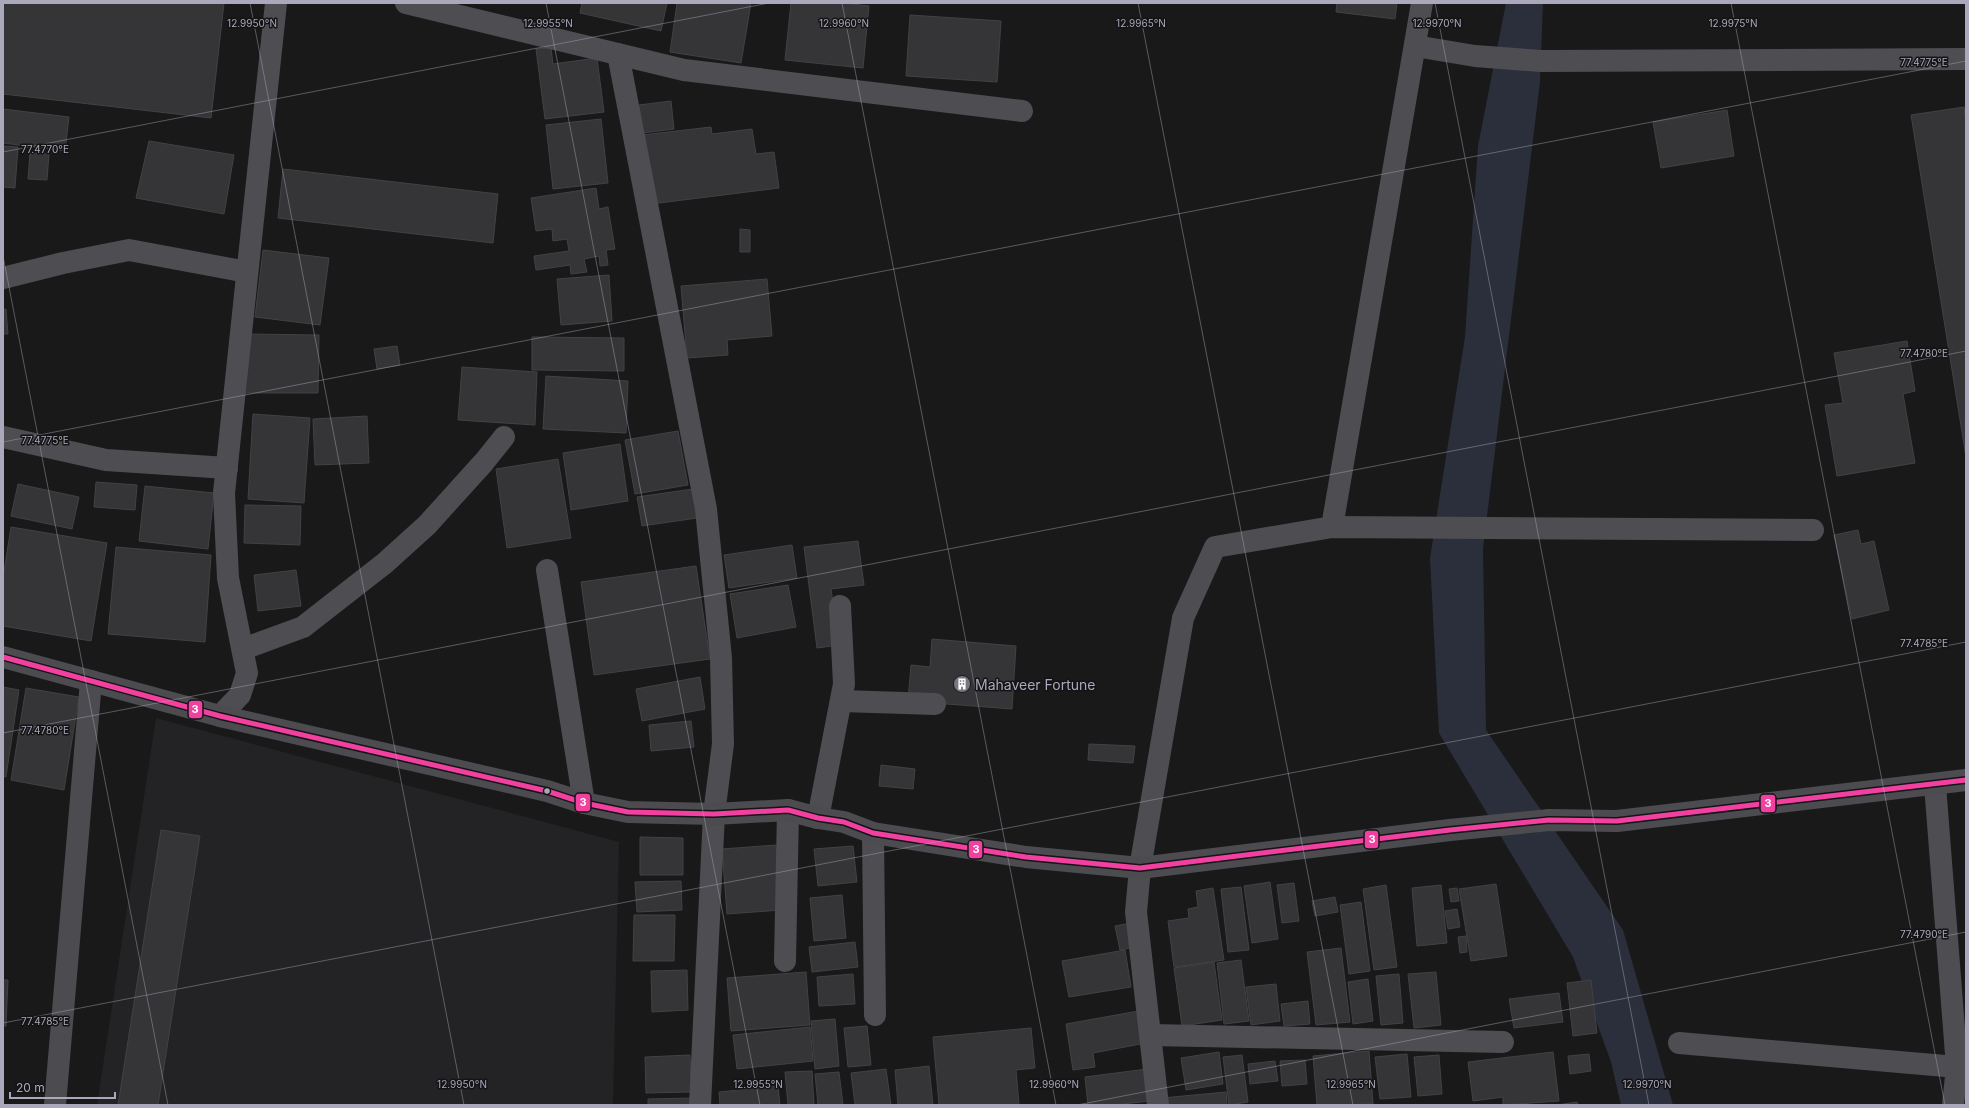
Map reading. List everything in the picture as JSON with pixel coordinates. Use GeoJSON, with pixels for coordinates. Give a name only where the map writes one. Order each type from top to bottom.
{"type":"FeatureCollection","features":[{"type":"Feature","properties":{"kind":"street"},"geometry":{"type":"LineString","coordinates":[[220,716],[240,695],[247,673],[228,578],[224,493],[276,3]]}},
{"type":"Feature","properties":{"kind":"street"},"geometry":{"type":"LineString","coordinates":[[406,3],[684,70],[1022,111]]}},
{"type":"Feature","properties":{"kind":"street"},"geometry":{"type":"LineString","coordinates":[[1332,527],[1422,3]]}},
{"type":"Feature","properties":{"kind":"street"},"geometry":{"type":"LineString","coordinates":[[1415,46],[1475,56],[1541,61],[1966,59]]}},
{"type":"Feature","properties":{"kind":"street"},"geometry":{"type":"LineString","coordinates":[[618,54],[706,509],[721,658],[723,737],[714,814],[700,1105]]}},
{"type":"Feature","properties":{"kind":"street"},"geometry":{"type":"LineString","coordinates":[[3,278],[64,263],[129,250],[247,272]]}},
{"type":"Feature","properties":{"kind":"street"},"geometry":{"type":"LineString","coordinates":[[3,437],[106,460],[227,468]]}},
{"type":"Feature","properties":{"kind":"street"},"geometry":{"type":"LineString","coordinates":[[243,649],[302,627],[385,563],[427,525],[484,462],[504,437]]}},
{"type":"Feature","properties":{"kind":"street"},"geometry":{"type":"LineString","coordinates":[[1158,1105],[1136,912],[1140,868],[1183,618],[1215,547],[1332,527],[1813,530]]}},
{"type":"Feature","properties":{"kind":"street"},"geometry":{"type":"LineString","coordinates":[[547,570],[584,803]]}},
{"type":"Feature","properties":{"kind":"street"},"geometry":{"type":"LineString","coordinates":[[818,818],[844,684],[840,606]]}},
{"type":"Feature","properties":{"kind":"street"},"geometry":{"type":"LineString","coordinates":[[3,657],[220,716],[547,791],[584,803],[628,812],[714,814],[788,810],[818,818],[844,822],[873,833],[1026,857],[1140,868],[1450,830],[1548,820],[1617,821],[1936,785],[1966,780]]}},
{"type":"Feature","properties":{"kind":"street"},"geometry":{"type":"LineString","coordinates":[[55,1105],[91,681]]}},
{"type":"Feature","properties":{"kind":"street"},"geometry":{"type":"LineString","coordinates":[[842,700],[935,704]]}},
{"type":"Feature","properties":{"kind":"street"},"geometry":{"type":"LineString","coordinates":[[1936,785],[1961,1067],[1953,1105]]}},
{"type":"Feature","properties":{"kind":"street"},"geometry":{"type":"LineString","coordinates":[[785,961],[788,810]]}},
{"type":"Feature","properties":{"kind":"street"},"geometry":{"type":"LineString","coordinates":[[873,833],[875,1015]]}},
{"type":"Feature","properties":{"kind":"street"},"geometry":{"type":"LineString","coordinates":[[1151,1035],[1503,1042]]}},
{"type":"Feature","properties":{"kind":"street"},"geometry":{"type":"LineString","coordinates":[[1679,1043],[1961,1067]]}},
{"type":"Feature","properties":{"kind":"shaded area"},"geometry":{"type":"Polygon","coordinates":[[[156,718],[619,842],[613,1105],[97,1105],[156,718]]]}},
{"type":"Feature","properties":{"kind":"water"},"geometry":{"type":"Polygon","coordinates":[[[1506,3],[1543,3],[1540,82],[1483,549],[1486,730],[1623,930],[1673,1105],[1621,1105],[1611,1062],[1573,957],[1439,733],[1430,558],[1465,337],[1478,146],[1506,3]]]}},
{"type":"Feature","properties":{"kind":"building"},"geometry":{"type":"Polygon","coordinates":[[[3,3],[224,3],[211,118],[3,94],[3,3]]]}},
{"type":"Feature","properties":{"kind":"building"},"geometry":{"type":"Polygon","coordinates":[[[582,3],[667,3],[661,31],[580,13],[582,3]]]}},
{"type":"Feature","properties":{"kind":"building"},"geometry":{"type":"Polygon","coordinates":[[[677,3],[751,3],[741,63],[670,52],[677,3]]]}},
{"type":"Feature","properties":{"kind":"building"},"geometry":{"type":"Polygon","coordinates":[[[791,3],[844,3],[869,6],[863,68],[785,60],[791,3]]]}},
{"type":"Feature","properties":{"kind":"building"},"geometry":{"type":"Polygon","coordinates":[[[1337,3],[1397,3],[1395,19],[1336,12],[1337,3]]]}},
{"type":"Feature","properties":{"kind":"building"},"geometry":{"type":"Polygon","coordinates":[[[910,15],[1001,21],[997,82],[906,76],[910,15]]]}},
{"type":"Feature","properties":{"kind":"building"},"geometry":{"type":"Polygon","coordinates":[[[551,48],[553,64],[597,58],[604,112],[545,119],[536,49],[551,48]]]}},
{"type":"Feature","properties":{"kind":"building"},"geometry":{"type":"Polygon","coordinates":[[[671,101],[674,129],[642,133],[639,105],[671,101]]]}},
{"type":"Feature","properties":{"kind":"building"},"geometry":{"type":"Polygon","coordinates":[[[1964,107],[1966,122],[1966,457],[1911,115],[1964,107]]]}},
{"type":"Feature","properties":{"kind":"building"},"geometry":{"type":"Polygon","coordinates":[[[3,109],[69,117],[65,151],[3,143],[3,109]]]}},
{"type":"Feature","properties":{"kind":"building"},"geometry":{"type":"Polygon","coordinates":[[[1727,110],[1734,156],[1661,168],[1653,122],[1727,110]]]}},
{"type":"Feature","properties":{"kind":"building"},"geometry":{"type":"Polygon","coordinates":[[[601,119],[608,183],[553,189],[546,125],[601,119]]]}},
{"type":"Feature","properties":{"kind":"building"},"geometry":{"type":"Polygon","coordinates":[[[711,127],[712,134],[752,129],[756,154],[774,152],[779,188],[651,204],[642,135],[711,127]]]}},
{"type":"Feature","properties":{"kind":"building"},"geometry":{"type":"Polygon","coordinates":[[[149,141],[234,155],[224,214],[136,198],[149,141]]]}},
{"type":"Feature","properties":{"kind":"building"},"geometry":{"type":"Polygon","coordinates":[[[3,146],[18,147],[15,188],[3,187],[3,146]]]}},
{"type":"Feature","properties":{"kind":"building"},"geometry":{"type":"Polygon","coordinates":[[[30,153],[49,154],[47,180],[28,179],[30,153]]]}},
{"type":"Feature","properties":{"kind":"building"},"geometry":{"type":"Polygon","coordinates":[[[283,169],[498,194],[493,243],[278,218],[283,169]]]}},
{"type":"Feature","properties":{"kind":"building"},"geometry":{"type":"Polygon","coordinates":[[[596,188],[599,209],[608,207],[615,249],[606,250],[608,265],[600,266],[599,256],[584,259],[587,272],[571,274],[570,265],[536,270],[534,256],[569,251],[567,239],[553,241],[552,229],[536,231],[531,198],[596,188]]]}},
{"type":"Feature","properties":{"kind":"building"},"geometry":{"type":"Polygon","coordinates":[[[740,229],[750,230],[750,252],[740,252],[740,229]]]}},
{"type":"Feature","properties":{"kind":"building"},"geometry":{"type":"Polygon","coordinates":[[[263,250],[329,258],[320,325],[255,317],[263,250]]]}},
{"type":"Feature","properties":{"kind":"building"},"geometry":{"type":"Polygon","coordinates":[[[609,275],[612,321],[561,325],[557,279],[609,275]]]}},
{"type":"Feature","properties":{"kind":"building"},"geometry":{"type":"Polygon","coordinates":[[[767,279],[772,336],[727,340],[728,355],[687,358],[681,286],[767,279]]]}},
{"type":"Feature","properties":{"kind":"building"},"geometry":{"type":"Polygon","coordinates":[[[6,309],[8,334],[3,334],[3,310],[6,309]]]}},
{"type":"Feature","properties":{"kind":"building"},"geometry":{"type":"Polygon","coordinates":[[[246,334],[319,335],[318,393],[245,393],[246,334]]]}},
{"type":"Feature","properties":{"kind":"building"},"geometry":{"type":"Polygon","coordinates":[[[532,337],[624,338],[624,371],[532,370],[532,337]]]}},
{"type":"Feature","properties":{"kind":"building"},"geometry":{"type":"Polygon","coordinates":[[[1907,341],[1915,391],[1903,394],[1915,463],[1837,476],[1825,405],[1843,403],[1834,353],[1907,341]]]}},
{"type":"Feature","properties":{"kind":"building"},"geometry":{"type":"Polygon","coordinates":[[[397,346],[400,365],[377,369],[374,349],[397,346]]]}},
{"type":"Feature","properties":{"kind":"building"},"geometry":{"type":"Polygon","coordinates":[[[462,367],[537,372],[535,425],[458,420],[462,367]]]}},
{"type":"Feature","properties":{"kind":"building"},"geometry":{"type":"Polygon","coordinates":[[[546,376],[628,381],[626,433],[543,429],[546,376]]]}},
{"type":"Feature","properties":{"kind":"building"},"geometry":{"type":"Polygon","coordinates":[[[253,414],[310,418],[304,503],[248,499],[253,414]]]}},
{"type":"Feature","properties":{"kind":"building"},"geometry":{"type":"Polygon","coordinates":[[[367,416],[369,463],[315,465],[313,419],[367,416]]]}},
{"type":"Feature","properties":{"kind":"building"},"geometry":{"type":"Polygon","coordinates":[[[678,431],[688,485],[635,494],[625,440],[678,431]]]}},
{"type":"Feature","properties":{"kind":"building"},"geometry":{"type":"Polygon","coordinates":[[[620,444],[628,501],[571,510],[563,453],[620,444]]]}},
{"type":"Feature","properties":{"kind":"building"},"geometry":{"type":"Polygon","coordinates":[[[558,459],[571,538],[507,548],[496,469],[558,459]]]}},
{"type":"Feature","properties":{"kind":"building"},"geometry":{"type":"Polygon","coordinates":[[[96,482],[137,485],[135,510],[94,507],[96,482]]]}},
{"type":"Feature","properties":{"kind":"building"},"geometry":{"type":"Polygon","coordinates":[[[18,484],[79,497],[72,529],[11,516],[18,484]]]}},
{"type":"Feature","properties":{"kind":"building"},"geometry":{"type":"Polygon","coordinates":[[[145,486],[214,493],[208,549],[139,541],[145,486]]]}},
{"type":"Feature","properties":{"kind":"building"},"geometry":{"type":"Polygon","coordinates":[[[693,489],[697,518],[642,526],[637,497],[693,489]]]}},
{"type":"Feature","properties":{"kind":"building"},"geometry":{"type":"Polygon","coordinates":[[[245,505],[301,506],[300,545],[244,543],[245,505]]]}},
{"type":"Feature","properties":{"kind":"building"},"geometry":{"type":"Polygon","coordinates":[[[11,527],[107,543],[91,641],[3,626],[3,578],[11,527]]]}},
{"type":"Feature","properties":{"kind":"building"},"geometry":{"type":"Polygon","coordinates":[[[1858,530],[1861,544],[1874,541],[1889,610],[1852,619],[1834,535],[1858,530]]]}},
{"type":"Feature","properties":{"kind":"building"},"geometry":{"type":"Polygon","coordinates":[[[858,541],[864,585],[831,589],[839,645],[817,648],[804,547],[858,541]]]}},
{"type":"Feature","properties":{"kind":"building"},"geometry":{"type":"Polygon","coordinates":[[[792,545],[797,578],[729,588],[724,555],[792,545]]]}},
{"type":"Feature","properties":{"kind":"building"},"geometry":{"type":"Polygon","coordinates":[[[116,547],[211,555],[205,642],[108,634],[116,547]]]}},
{"type":"Feature","properties":{"kind":"building"},"geometry":{"type":"Polygon","coordinates":[[[696,566],[710,659],[594,675],[581,582],[696,566]]]}},
{"type":"Feature","properties":{"kind":"building"},"geometry":{"type":"Polygon","coordinates":[[[296,570],[301,606],[258,611],[254,575],[296,570]]]}},
{"type":"Feature","properties":{"kind":"building"},"geometry":{"type":"Polygon","coordinates":[[[788,585],[796,627],[737,638],[730,594],[788,585]]]}},
{"type":"Feature","properties":{"kind":"building","name":"Mahaveer Fortune"},"geometry":{"type":"Polygon","coordinates":[[[932,639],[1016,646],[1012,709],[908,701],[911,665],[930,667],[932,639]]]}},
{"type":"Feature","properties":{"kind":"building"},"geometry":{"type":"Polygon","coordinates":[[[700,677],[705,709],[642,721],[636,689],[700,677]]]}},
{"type":"Feature","properties":{"kind":"building"},"geometry":{"type":"Polygon","coordinates":[[[3,687],[19,690],[6,777],[3,776],[3,687]]]}},
{"type":"Feature","properties":{"kind":"building"},"geometry":{"type":"Polygon","coordinates":[[[26,688],[79,697],[64,790],[11,780],[26,688]]]}},
{"type":"Feature","properties":{"kind":"building"},"geometry":{"type":"Polygon","coordinates":[[[691,721],[694,747],[651,751],[649,725],[691,721]]]}},
{"type":"Feature","properties":{"kind":"building"},"geometry":{"type":"Polygon","coordinates":[[[1089,744],[1135,746],[1133,763],[1088,760],[1089,744]]]}},
{"type":"Feature","properties":{"kind":"building"},"geometry":{"type":"Polygon","coordinates":[[[881,765],[915,769],[913,789],[879,786],[881,765]]]}},
{"type":"Feature","properties":{"kind":"building"},"geometry":{"type":"Polygon","coordinates":[[[161,830],[200,836],[158,1105],[118,1105],[161,830]]]}},
{"type":"Feature","properties":{"kind":"building"},"geometry":{"type":"Polygon","coordinates":[[[640,837],[683,838],[683,875],[640,875],[640,837]]]}},
{"type":"Feature","properties":{"kind":"building"},"geometry":{"type":"Polygon","coordinates":[[[776,845],[781,910],[727,914],[722,849],[776,845]]]}},
{"type":"Feature","properties":{"kind":"building"},"geometry":{"type":"Polygon","coordinates":[[[853,846],[857,882],[818,886],[814,849],[853,846]]]}},
{"type":"Feature","properties":{"kind":"building"},"geometry":{"type":"Polygon","coordinates":[[[681,881],[682,910],[637,912],[635,882],[681,881]]]}},
{"type":"Feature","properties":{"kind":"building"},"geometry":{"type":"Polygon","coordinates":[[[1270,882],[1278,939],[1252,943],[1244,886],[1270,882]]]}},
{"type":"Feature","properties":{"kind":"building"},"geometry":{"type":"Polygon","coordinates":[[[1294,883],[1299,921],[1282,923],[1277,885],[1294,883]]]}},
{"type":"Feature","properties":{"kind":"building"},"geometry":{"type":"Polygon","coordinates":[[[1496,884],[1507,956],[1471,961],[1459,889],[1496,884]]]}},
{"type":"Feature","properties":{"kind":"building"},"geometry":{"type":"Polygon","coordinates":[[[1386,885],[1397,967],[1374,970],[1363,889],[1386,885]]]}},
{"type":"Feature","properties":{"kind":"building"},"geometry":{"type":"Polygon","coordinates":[[[1441,885],[1447,943],[1417,946],[1412,888],[1441,885]]]}},
{"type":"Feature","properties":{"kind":"building"},"geometry":{"type":"Polygon","coordinates":[[[1241,887],[1249,950],[1228,952],[1221,889],[1241,887]]]}},
{"type":"Feature","properties":{"kind":"building"},"geometry":{"type":"Polygon","coordinates":[[[1213,888],[1224,960],[1174,967],[1168,921],[1189,918],[1188,909],[1198,907],[1196,891],[1213,888]]]}},
{"type":"Feature","properties":{"kind":"building"},"geometry":{"type":"Polygon","coordinates":[[[1457,888],[1459,901],[1451,902],[1449,889],[1457,888]]]}},
{"type":"Feature","properties":{"kind":"building"},"geometry":{"type":"Polygon","coordinates":[[[842,895],[846,938],[814,941],[810,898],[842,895]]]}},
{"type":"Feature","properties":{"kind":"building"},"geometry":{"type":"Polygon","coordinates":[[[1335,897],[1338,912],[1315,916],[1312,901],[1335,897]]]}},
{"type":"Feature","properties":{"kind":"building"},"geometry":{"type":"Polygon","coordinates":[[[1361,902],[1370,971],[1349,974],[1340,905],[1361,902]]]}},
{"type":"Feature","properties":{"kind":"building"},"geometry":{"type":"Polygon","coordinates":[[[1457,909],[1460,927],[1448,929],[1445,911],[1457,909]]]}},
{"type":"Feature","properties":{"kind":"building"},"geometry":{"type":"Polygon","coordinates":[[[634,915],[675,915],[674,961],[633,961],[634,915]]]}},
{"type":"Feature","properties":{"kind":"building"},"geometry":{"type":"Polygon","coordinates":[[[1131,923],[1135,947],[1120,950],[1115,926],[1131,923]]]}},
{"type":"Feature","properties":{"kind":"building"},"geometry":{"type":"Polygon","coordinates":[[[1466,936],[1467,952],[1460,953],[1458,937],[1466,936]]]}},
{"type":"Feature","properties":{"kind":"building"},"geometry":{"type":"Polygon","coordinates":[[[855,942],[858,967],[812,972],[809,947],[855,942]]]}},
{"type":"Feature","properties":{"kind":"building"},"geometry":{"type":"Polygon","coordinates":[[[1341,948],[1350,1022],[1316,1025],[1307,952],[1341,948]]]}},
{"type":"Feature","properties":{"kind":"building"},"geometry":{"type":"Polygon","coordinates":[[[1125,950],[1131,987],[1069,997],[1062,961],[1125,950]]]}},
{"type":"Feature","properties":{"kind":"building"},"geometry":{"type":"Polygon","coordinates":[[[1241,960],[1249,1021],[1224,1024],[1217,963],[1241,960]]]}},
{"type":"Feature","properties":{"kind":"building"},"geometry":{"type":"Polygon","coordinates":[[[1214,962],[1222,1020],[1182,1026],[1174,968],[1214,962]]]}},
{"type":"Feature","properties":{"kind":"building"},"geometry":{"type":"Polygon","coordinates":[[[687,970],[688,1010],[652,1012],[651,971],[687,970]]]}},
{"type":"Feature","properties":{"kind":"building"},"geometry":{"type":"Polygon","coordinates":[[[806,972],[810,1025],[731,1031],[727,978],[806,972]]]}},
{"type":"Feature","properties":{"kind":"building"},"geometry":{"type":"Polygon","coordinates":[[[1436,972],[1441,1025],[1414,1028],[1408,974],[1436,972]]]}},
{"type":"Feature","properties":{"kind":"building"},"geometry":{"type":"Polygon","coordinates":[[[853,974],[855,1004],[819,1006],[817,977],[853,974]]]}},
{"type":"Feature","properties":{"kind":"building"},"geometry":{"type":"Polygon","coordinates":[[[1399,974],[1403,1023],[1381,1025],[1376,976],[1399,974]]]}},
{"type":"Feature","properties":{"kind":"building"},"geometry":{"type":"Polygon","coordinates":[[[1368,979],[1373,1021],[1353,1024],[1348,982],[1368,979]]]}},
{"type":"Feature","properties":{"kind":"building"},"geometry":{"type":"Polygon","coordinates":[[[3,980],[8,980],[6,1026],[3,1026],[3,980]]]}},
{"type":"Feature","properties":{"kind":"building"},"geometry":{"type":"Polygon","coordinates":[[[1591,980],[1597,1033],[1573,1036],[1567,983],[1591,980]]]}},
{"type":"Feature","properties":{"kind":"building"},"geometry":{"type":"Polygon","coordinates":[[[1276,984],[1280,1021],[1251,1025],[1246,987],[1276,984]]]}},
{"type":"Feature","properties":{"kind":"building"},"geometry":{"type":"Polygon","coordinates":[[[1559,993],[1563,1022],[1514,1028],[1509,999],[1559,993]]]}},
{"type":"Feature","properties":{"kind":"building"},"geometry":{"type":"Polygon","coordinates":[[[1308,1001],[1310,1024],[1284,1026],[1281,1004],[1308,1001]]]}},
{"type":"Feature","properties":{"kind":"building"},"geometry":{"type":"Polygon","coordinates":[[[1144,1010],[1146,1043],[1093,1053],[1095,1067],[1073,1070],[1066,1024],[1144,1010]]]}},
{"type":"Feature","properties":{"kind":"building"},"geometry":{"type":"Polygon","coordinates":[[[835,1019],[839,1066],[815,1069],[811,1021],[835,1019]]]}},
{"type":"Feature","properties":{"kind":"building"},"geometry":{"type":"Polygon","coordinates":[[[867,1026],[871,1065],[848,1067],[844,1028],[867,1026]]]}},
{"type":"Feature","properties":{"kind":"building"},"geometry":{"type":"Polygon","coordinates":[[[810,1027],[813,1061],[737,1069],[733,1035],[810,1027]]]}},
{"type":"Feature","properties":{"kind":"building"},"geometry":{"type":"Polygon","coordinates":[[[1031,1028],[1035,1068],[1016,1070],[1019,1105],[939,1105],[933,1037],[1031,1028]]]}},
{"type":"Feature","properties":{"kind":"building"},"geometry":{"type":"Polygon","coordinates":[[[1369,1051],[1373,1104],[1317,1105],[1313,1056],[1369,1051]]]}},
{"type":"Feature","properties":{"kind":"building"},"geometry":{"type":"Polygon","coordinates":[[[1219,1052],[1223,1084],[1186,1090],[1181,1058],[1219,1052]]]}},
{"type":"Feature","properties":{"kind":"building"},"geometry":{"type":"Polygon","coordinates":[[[1553,1052],[1559,1101],[1503,1105],[1503,1097],[1473,1101],[1468,1062],[1553,1052]]]}},
{"type":"Feature","properties":{"kind":"building"},"geometry":{"type":"Polygon","coordinates":[[[1407,1054],[1411,1097],[1380,1099],[1375,1057],[1407,1054]]]}},
{"type":"Feature","properties":{"kind":"building"},"geometry":{"type":"Polygon","coordinates":[[[1589,1054],[1591,1071],[1570,1074],[1568,1056],[1589,1054]]]}},
{"type":"Feature","properties":{"kind":"building"},"geometry":{"type":"Polygon","coordinates":[[[690,1055],[691,1092],[646,1093],[645,1057],[690,1055]]]}},
{"type":"Feature","properties":{"kind":"building"},"geometry":{"type":"Polygon","coordinates":[[[1242,1055],[1248,1102],[1229,1105],[1223,1057],[1242,1055]]]}},
{"type":"Feature","properties":{"kind":"building"},"geometry":{"type":"Polygon","coordinates":[[[1439,1055],[1442,1094],[1418,1096],[1414,1057],[1439,1055]]]}},
{"type":"Feature","properties":{"kind":"building"},"geometry":{"type":"Polygon","coordinates":[[[1305,1060],[1307,1084],[1282,1086],[1280,1061],[1305,1060]]]}},
{"type":"Feature","properties":{"kind":"building"},"geometry":{"type":"Polygon","coordinates":[[[1275,1061],[1278,1081],[1250,1084],[1248,1064],[1275,1061]]]}},
{"type":"Feature","properties":{"kind":"building"},"geometry":{"type":"Polygon","coordinates":[[[929,1066],[933,1105],[898,1105],[895,1070],[929,1066]]]}},
{"type":"Feature","properties":{"kind":"building"},"geometry":{"type":"Polygon","coordinates":[[[886,1069],[891,1105],[855,1105],[851,1073],[886,1069]]]}},
{"type":"Feature","properties":{"kind":"building"},"geometry":{"type":"Polygon","coordinates":[[[1147,1069],[1150,1101],[1113,1105],[1088,1105],[1085,1077],[1147,1069]]]}},
{"type":"Feature","properties":{"kind":"building"},"geometry":{"type":"Polygon","coordinates":[[[812,1071],[814,1105],[788,1105],[785,1072],[812,1071]]]}},
{"type":"Feature","properties":{"kind":"building"},"geometry":{"type":"Polygon","coordinates":[[[839,1072],[843,1105],[818,1105],[815,1074],[839,1072]]]}},
{"type":"Feature","properties":{"kind":"building"},"geometry":{"type":"Polygon","coordinates":[[[778,1086],[780,1105],[720,1105],[719,1092],[778,1086]]]}},
{"type":"Feature","properties":{"kind":"building"},"geometry":{"type":"Polygon","coordinates":[[[1226,1092],[1227,1105],[1162,1105],[1162,1098],[1226,1092]]]}},
{"type":"Feature","properties":{"kind":"building"},"geometry":{"type":"Polygon","coordinates":[[[693,1098],[693,1105],[648,1105],[648,1099],[693,1098]]]}},
{"type":"Feature","properties":{"kind":"building"},"geometry":{"type":"Polygon","coordinates":[[[1577,1102],[1578,1105],[1557,1105],[1577,1102]]]}},
{"type":"Feature","properties":{"kind":"transit line","name":"3"},"geometry":{"type":"LineString","coordinates":[[3,657],[220,716],[547,791],[584,803],[628,812],[714,814],[788,810],[818,818],[844,822],[873,833],[1026,857],[1140,868],[1450,830],[1549,820],[1617,821],[1966,780]]}},
{"type":"Feature","properties":{"kind":"place","name":"Mahaveer Fortune"},"geometry":{"type":"Point","coordinates":[962,684]}}]}
